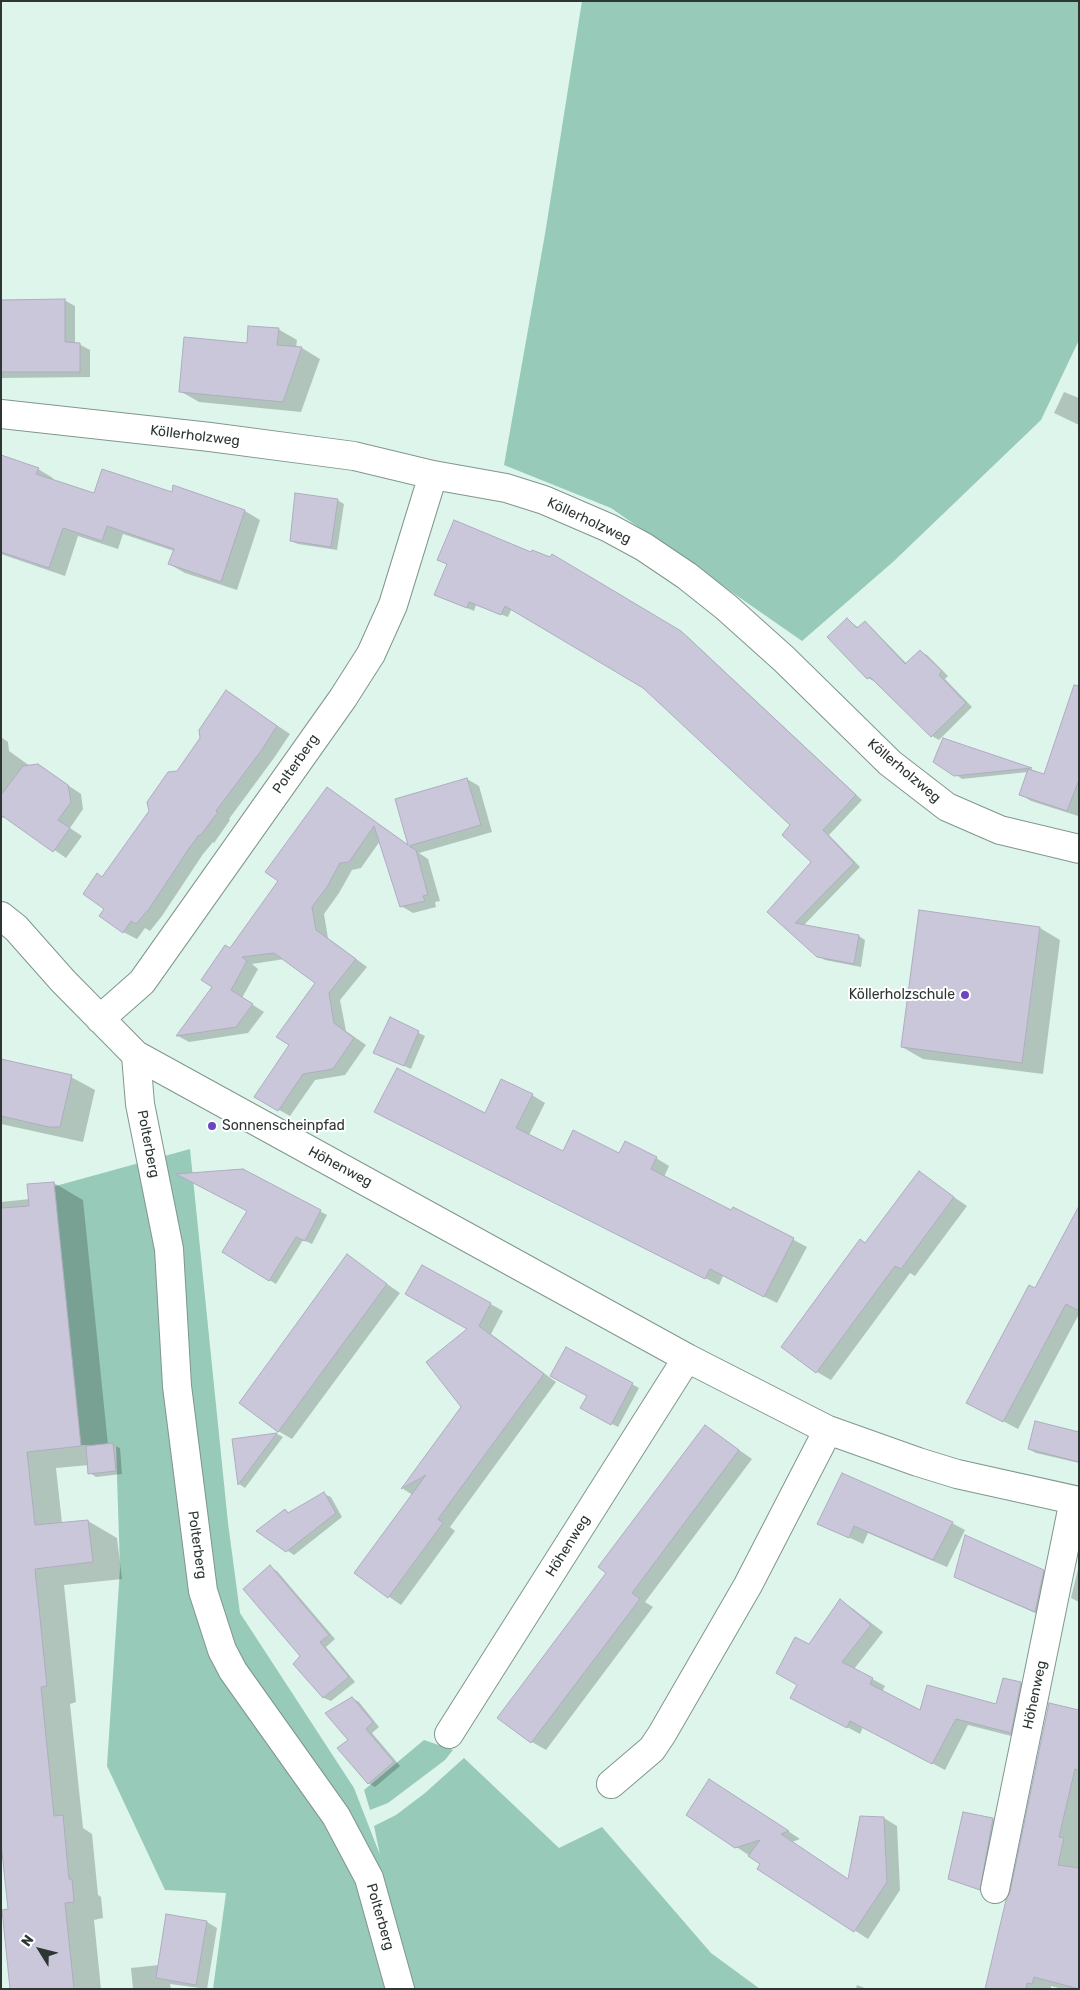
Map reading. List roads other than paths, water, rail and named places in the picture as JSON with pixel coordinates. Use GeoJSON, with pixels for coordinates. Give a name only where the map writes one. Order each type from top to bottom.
{"type":"FeatureCollection","features":[{"type":"Feature","properties":{"kind":"street","name":"Köllerholzweg"},"geometry":{"type":"LineString","coordinates":[[1,414],[210,437],[354,456],[432,475],[506,488],[544,500],[610,528],[644,547],[688,576],[784,659],[890,763],[940,802],[983,824],[1000,830],[1079,849]]}},
{"type":"Feature","properties":{"kind":"street","name":"Polterberg"},"geometry":{"type":"LineString","coordinates":[[100,1018],[142,982],[343,698],[371,654],[393,605],[432,475]]}},
{"type":"Feature","properties":{"kind":"street","name":"Höhenweg"},"geometry":{"type":"LineString","coordinates":[[1,916],[16,928],[62,981],[136,1055],[687,1358],[828,1430],[958,1474],[1076,1500],[995,1889]]}},
{"type":"Feature","properties":{"kind":"street","name":"Polterberg"},"geometry":{"type":"LineString","coordinates":[[136,1055],[140,1104],[169,1250],[177,1386],[203,1591],[222,1650],[233,1671],[336,1816],[369,1878],[400,1989]]}},
{"type":"Feature","properties":{"kind":"street","name":"Höhenweg"},"geometry":{"type":"LineString","coordinates":[[448,1734],[687,1358]]}},
{"type":"Feature","properties":{"kind":"street"},"geometry":{"type":"LineString","coordinates":[[611,1784],[652,1750],[662,1734],[748,1585],[828,1430]]}},
{"type":"Feature","properties":{"kind":"place","name":"Köllerholzschule"},"geometry":{"type":"Point","coordinates":[965,995]}},
{"type":"Feature","properties":{"kind":"place","name":"Sonnenscheinpfad"},"geometry":{"type":"Point","coordinates":[212,1126]}}]}
